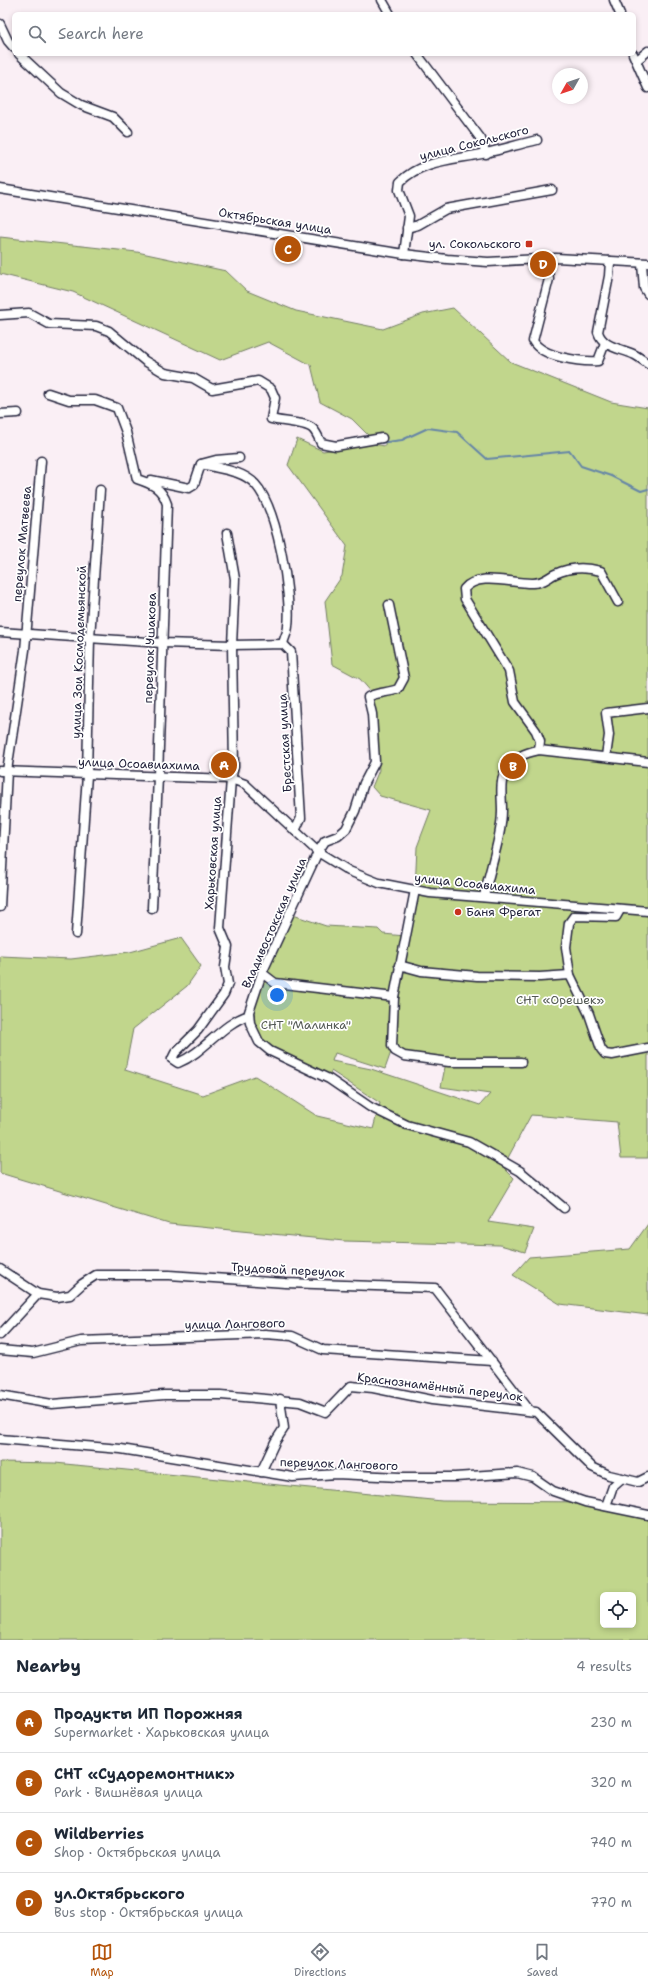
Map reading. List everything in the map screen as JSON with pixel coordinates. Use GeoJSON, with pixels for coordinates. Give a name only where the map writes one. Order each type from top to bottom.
{"type":"FeatureCollection","features":[{"type":"Feature","properties":{"kind":"street"},"geometry":{"type":"LineString","coordinates":[[382,0],[389,12]]}},
{"type":"Feature","properties":{"kind":"street"},"geometry":{"type":"LineString","coordinates":[[614,0],[619,12]]}},
{"type":"Feature","properties":{"kind":"street"},"geometry":{"type":"LineString","coordinates":[[0,24],[8,41],[12,46]]}},
{"type":"Feature","properties":{"kind":"street"},"geometry":{"type":"LineString","coordinates":[[0,45],[8,41]]}},
{"type":"Feature","properties":{"kind":"street"},"geometry":{"type":"LineString","coordinates":[[648,51],[635,57],[648,88]]}},
{"type":"Feature","properties":{"kind":"street"},"geometry":{"type":"LineString","coordinates":[[21,56],[60,93],[81,105],[113,117],[128,132]]}},
{"type":"Feature","properties":{"kind":"street"},"geometry":{"type":"LineString","coordinates":[[419,56],[481,139],[486,154]]}},
{"type":"Feature","properties":{"kind":"street","name":"улица Сокольского"},"geometry":{"type":"LineString","coordinates":[[404,254],[409,216],[399,190],[400,182],[405,177],[427,165],[486,154],[537,140]]}},
{"type":"Feature","properties":{"kind":"street","name":"Октябрьская улица"},"geometry":{"type":"LineString","coordinates":[[0,188],[404,254],[488,262],[547,258],[645,264]]}},
{"type":"Feature","properties":{"kind":"street"},"geometry":{"type":"LineString","coordinates":[[407,228],[418,225],[446,209],[552,190]]}},
{"type":"Feature","properties":{"kind":"street"},"geometry":{"type":"LineString","coordinates":[[547,258],[549,279],[533,340],[536,345],[546,352],[585,362],[598,361],[605,343]]}},
{"type":"Feature","properties":{"kind":"street"},"geometry":{"type":"LineString","coordinates":[[610,261],[609,276],[598,332],[600,339],[605,343],[636,355],[648,364]]}},
{"type":"Feature","properties":{"kind":"street"},"geometry":{"type":"LineString","coordinates":[[645,264],[644,288],[648,294]]}},
{"type":"Feature","properties":{"kind":"street"},"geometry":{"type":"LineString","coordinates":[[0,315],[29,313],[49,324],[96,326],[109,331],[145,361],[165,373],[193,378],[212,389],[258,381],[271,388],[275,398],[271,418],[283,422],[299,423],[313,428],[321,443],[336,446],[382,438]]}},
{"type":"Feature","properties":{"kind":"street","name":"переулок Ушакова"},"geometry":{"type":"LineString","coordinates":[[48,393],[69,400],[95,400],[117,408],[126,432],[137,479],[149,483],[164,494],[167,504],[152,908]]}},
{"type":"Feature","properties":{"kind":"street"},"geometry":{"type":"LineString","coordinates":[[0,414],[18,412]]}},
{"type":"Feature","properties":{"kind":"street"},"geometry":{"type":"LineString","coordinates":[[201,464],[216,460],[239,458]]}},
{"type":"Feature","properties":{"kind":"street","name":"переулок Матвеева"},"geometry":{"type":"LineString","coordinates":[[0,907],[4,771],[26,633],[41,461]]}},
{"type":"Feature","properties":{"kind":"street"},"geometry":{"type":"LineString","coordinates":[[149,483],[151,480],[189,488],[194,485],[201,464]]}},
{"type":"Feature","properties":{"kind":"street"},"geometry":{"type":"LineString","coordinates":[[0,632],[162,643],[232,645],[282,644],[288,627],[284,562],[271,516],[263,498],[256,485],[243,474],[201,464]]}},
{"type":"Feature","properties":{"kind":"street","name":"улица Зои Космодемьянской"},"geometry":{"type":"LineString","coordinates":[[76,934],[87,775],[90,638],[100,490]]}},
{"type":"Feature","properties":{"kind":"street","name":"Харьковская улица"},"geometry":{"type":"LineString","coordinates":[[227,533],[235,579],[232,645],[234,767],[231,779],[220,928],[228,947],[225,967],[228,984],[224,994],[198,1030],[175,1053],[172,1059],[178,1063],[188,1059],[223,1029],[250,1015]]}},
{"type":"Feature","properties":{"kind":"street"},"geometry":{"type":"LineString","coordinates":[[539,750],[540,741],[536,731],[515,702],[509,671],[465,598],[464,589],[469,584],[485,580],[500,580],[516,583],[544,582],[555,574],[566,570],[588,568],[601,571],[618,602]]}},
{"type":"Feature","properties":{"kind":"street","name":"Владивостокская улица"},"geometry":{"type":"LineString","coordinates":[[250,1015],[262,973],[318,852],[325,841],[338,836],[346,829],[355,811],[364,782],[375,762],[372,714],[368,697],[373,694],[389,693],[398,689],[404,678],[389,605]]}},
{"type":"Feature","properties":{"kind":"street","name":"Брестская улица"},"geometry":{"type":"LineString","coordinates":[[282,644],[291,652],[301,818],[294,831]]}},
{"type":"Feature","properties":{"kind":"street"},"geometry":{"type":"LineString","coordinates":[[606,756],[609,735],[606,713],[648,708]]}},
{"type":"Feature","properties":{"kind":"street"},"geometry":{"type":"LineString","coordinates":[[484,897],[502,818],[502,783],[506,771],[517,757],[524,753],[539,750],[606,756],[648,762]]}},
{"type":"Feature","properties":{"kind":"street","name":"улица Осоавиахима"},"geometry":{"type":"LineString","coordinates":[[4,771],[158,778],[231,779],[245,784],[318,852],[349,871],[379,883],[430,893],[620,910],[648,911]]}},
{"type":"Feature","properties":{"kind":"street"},"geometry":{"type":"LineString","coordinates":[[415,890],[394,997],[392,1046],[395,1051],[404,1056],[449,1062],[520,1062]]}},
{"type":"Feature","properties":{"kind":"street"},"geometry":{"type":"LineString","coordinates":[[620,910],[616,917],[574,916],[569,924],[566,947],[570,975],[589,1014],[601,1049],[605,1054],[612,1055],[648,1048]]}},
{"type":"Feature","properties":{"kind":"street"},"geometry":{"type":"LineString","coordinates":[[399,966],[421,971],[477,976],[540,977],[570,975]]}},
{"type":"Feature","properties":{"kind":"street"},"geometry":{"type":"LineString","coordinates":[[262,973],[275,983],[394,997]]}},
{"type":"Feature","properties":{"kind":"street"},"geometry":{"type":"LineString","coordinates":[[250,1015],[250,1023],[259,1042],[270,1051],[329,1079],[370,1106],[406,1125],[469,1142],[520,1171],[564,1208]]}},
{"type":"Feature","properties":{"kind":"street","name":"Трудовой переулок"},"geometry":{"type":"LineString","coordinates":[[0,1269],[38,1294],[57,1297],[70,1295],[82,1284],[96,1275],[170,1275],[286,1283],[435,1288],[530,1411]]}},
{"type":"Feature","properties":{"kind":"street"},"geometry":{"type":"LineString","coordinates":[[0,1335],[38,1294]]}},
{"type":"Feature","properties":{"kind":"street","name":"улица Лангового"},"geometry":{"type":"LineString","coordinates":[[0,1350],[32,1353],[81,1341],[265,1334],[292,1336],[323,1350],[492,1361]]}},
{"type":"Feature","properties":{"kind":"street","name":"Краснознамённый переулок"},"geometry":{"type":"LineString","coordinates":[[0,1395],[52,1404],[164,1395],[221,1395],[300,1402],[326,1412],[351,1386],[373,1388],[432,1400],[536,1412],[592,1467],[638,1482],[648,1477]]}},
{"type":"Feature","properties":{"kind":"street"},"geometry":{"type":"LineString","coordinates":[[262,1472],[275,1442],[284,1428],[280,1400]]}},
{"type":"Feature","properties":{"kind":"street","name":"переулок Лангового"},"geometry":{"type":"LineString","coordinates":[[0,1439],[121,1449],[293,1477],[336,1474],[400,1477],[455,1477],[517,1473],[533,1477],[553,1492],[585,1502],[648,1515]]}},
{"type":"Feature","properties":{"kind":"street"},"geometry":{"type":"LineString","coordinates":[[606,1506],[613,1486],[622,1478]]}},
{"type":"Feature","properties":{"kind":"green space"},"geometry":{"type":"Polygon","coordinates":[[[0,237],[137,252],[226,271],[247,291],[296,311],[383,329],[423,314],[453,308],[511,362],[611,402],[648,408],[648,1158],[621,1158],[617,1122],[531,1115],[503,1167],[514,1178],[488,1222],[534,1229],[525,1252],[500,1245],[344,1241],[169,1224],[0,1173],[0,956],[71,959],[130,952],[181,938],[201,966],[187,986],[133,1029],[125,1070],[203,1095],[255,1076],[317,1116],[373,1129],[380,1103],[331,1071],[329,1079],[259,1042],[249,1012],[290,914],[326,926],[378,929],[383,934],[405,936],[415,890],[417,847],[431,810],[380,796],[372,787],[379,770],[373,694],[360,679],[332,664],[325,601],[342,576],[347,546],[288,465],[297,439],[323,451],[373,444],[385,446],[385,436],[369,436],[352,419],[320,402],[311,365],[268,342],[220,360],[73,292],[0,274],[0,237]],[[395,1051],[391,1052],[385,1069],[335,1053],[332,1061],[371,1069],[480,1105],[490,1094],[441,1087],[446,1062],[395,1051]]]}},
{"type":"Feature","properties":{"kind":"green space"},"geometry":{"type":"Polygon","coordinates":[[[648,1224],[648,1315],[560,1304],[513,1275],[529,1257],[630,1249],[648,1224]]]}},
{"type":"Feature","properties":{"kind":"green space"},"geometry":{"type":"Polygon","coordinates":[[[0,1462],[55,1463],[442,1501],[599,1502],[648,1512],[648,1640],[0,1640],[0,1462]]]}},
{"type":"Feature","properties":{"kind":"waterway"},"geometry":{"type":"LineString","coordinates":[[379,443],[402,440],[428,428],[457,432],[487,459],[570,451],[581,466],[611,476],[641,491],[648,489]]}},
{"type":"Feature","properties":{"kind":"place","name":"ул. Сокольского"},"geometry":{"type":"Point","coordinates":[529,244]}},
{"type":"Feature","properties":{"kind":"place","name":"Wildberries"},"geometry":{"type":"Point","coordinates":[288,249]}},
{"type":"Feature","properties":{"kind":"place","name":"ул.Октябрьского"},"geometry":{"type":"Point","coordinates":[543,264]}},
{"type":"Feature","properties":{"kind":"place","name":"Продукты ИП Порожняя"},"geometry":{"type":"Point","coordinates":[224,765]}},
{"type":"Feature","properties":{"kind":"place","name":"СНТ «Судоремонтник»"},"geometry":{"type":"Point","coordinates":[513,766]}},
{"type":"Feature","properties":{"kind":"place","name":"Баня Фрегат"},"geometry":{"type":"Point","coordinates":[458,912]}},
{"type":"Feature","properties":{"kind":"park label","name":"СНТ «Орешек»"},"geometry":{"type":"Point","coordinates":[560,1000]}},
{"type":"Feature","properties":{"kind":"park label","name":"СНТ \"Малинка\""},"geometry":{"type":"Point","coordinates":[306,1025]}}]}
